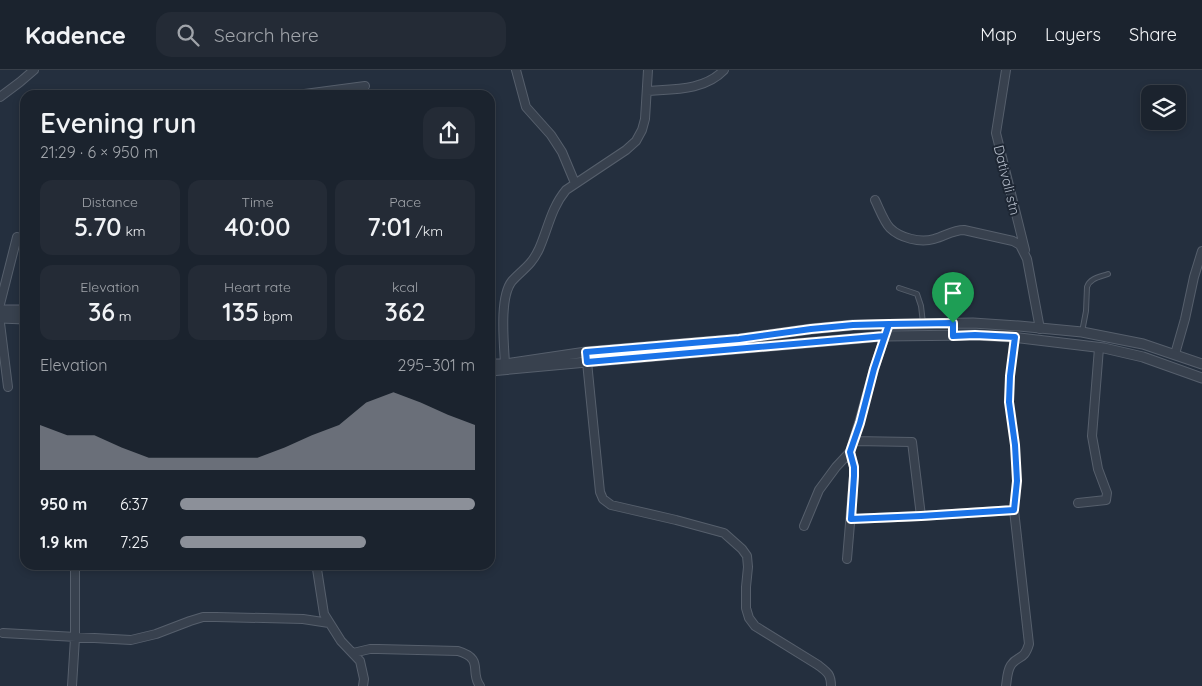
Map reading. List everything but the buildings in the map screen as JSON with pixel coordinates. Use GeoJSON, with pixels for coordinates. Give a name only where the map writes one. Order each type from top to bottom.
{"type":"FeatureCollection","features":[{"type":"Feature","properties":{"kind":"street"},"geometry":{"type":"LineString","coordinates":[[2,94],[34,70]]}},
{"type":"Feature","properties":{"kind":"street"},"geometry":{"type":"LineString","coordinates":[[516,70],[526,107],[551,135],[562,152],[575,183]]}},
{"type":"Feature","properties":{"kind":"street"},"geometry":{"type":"LineString","coordinates":[[505,364],[504,306],[506,292],[511,282],[532,261],[539,249],[558,200],[566,190],[626,150],[636,141],[645,119],[648,70]]}},
{"type":"Feature","properties":{"kind":"street"},"geometry":{"type":"LineString","coordinates":[[647,91],[683,89],[708,82],[724,70]]}},
{"type":"Feature","properties":{"kind":"street","name":"Dativali stn"},"geometry":{"type":"LineString","coordinates":[[1006,70],[996,133],[1027,259],[1040,329]]}},
{"type":"Feature","properties":{"kind":"street"},"geometry":{"type":"LineString","coordinates":[[335,90],[365,86]]}},
{"type":"Feature","properties":{"kind":"street"},"geometry":{"type":"LineString","coordinates":[[875,200],[889,227],[901,236],[916,240],[930,240],[950,232],[964,230],[1013,241],[1020,245],[1027,259]]}},
{"type":"Feature","properties":{"kind":"street"},"geometry":{"type":"LineString","coordinates":[[0,304],[17,237]]}},
{"type":"Feature","properties":{"kind":"street"},"geometry":{"type":"LineString","coordinates":[[1175,354],[1202,251]]}},
{"type":"Feature","properties":{"kind":"street"},"geometry":{"type":"LineString","coordinates":[[0,310],[20,310]]}},
{"type":"Feature","properties":{"kind":"street"},"geometry":{"type":"LineString","coordinates":[[0,318],[20,320]]}},
{"type":"Feature","properties":{"kind":"street"},"geometry":{"type":"LineString","coordinates":[[0,323],[8,387]]}},
{"type":"Feature","properties":{"kind":"street"},"geometry":{"type":"LineString","coordinates":[[495,371],[586,357],[811,329],[889,324],[953,323],[1019,326],[1082,332],[1143,344],[1202,364]]}},
{"type":"Feature","properties":{"kind":"street"},"geometry":{"type":"LineString","coordinates":[[953,323],[953,336]]}},
{"type":"Feature","properties":{"kind":"street"},"geometry":{"type":"LineString","coordinates":[[804,526],[820,490],[836,467],[850,452],[889,324]]}},
{"type":"Feature","properties":{"kind":"street"},"geometry":{"type":"LineString","coordinates":[[495,364],[885,336],[975,335],[1015,337],[1098,348],[1143,357],[1202,378]]}},
{"type":"Feature","properties":{"kind":"street"},"geometry":{"type":"LineString","coordinates":[[1078,503],[1106,500],[1107,493],[1098,469],[1092,436],[1098,348]]}},
{"type":"Feature","properties":{"kind":"street"},"geometry":{"type":"LineString","coordinates":[[586,357],[600,492],[603,499],[612,505],[724,533],[747,556],[746,608],[749,618],[755,626],[828,672],[831,686]]}},
{"type":"Feature","properties":{"kind":"street"},"geometry":{"type":"LineString","coordinates":[[854,441],[912,442],[921,516]]}},
{"type":"Feature","properties":{"kind":"street"},"geometry":{"type":"LineString","coordinates":[[847,559],[854,476],[850,452]]}},
{"type":"Feature","properties":{"kind":"street"},"geometry":{"type":"LineString","coordinates":[[851,519],[1014,510],[1030,644],[1024,656],[1010,666],[1006,686]]}},
{"type":"Feature","properties":{"kind":"street"},"geometry":{"type":"LineString","coordinates":[[72,686],[75,570]]}},
{"type":"Feature","properties":{"kind":"street"},"geometry":{"type":"LineString","coordinates":[[317,570],[324,614],[341,641],[360,661],[364,679],[363,686]]}},
{"type":"Feature","properties":{"kind":"street"},"geometry":{"type":"LineString","coordinates":[[3,633],[131,640],[156,634],[204,617],[303,619],[329,623]]}},
{"type":"Feature","properties":{"kind":"street"},"geometry":{"type":"LineString","coordinates":[[352,653],[370,649],[465,653],[475,663],[480,686]]}},
{"type":"Feature","properties":{"kind":"lane"},"geometry":{"type":"LineString","coordinates":[[1082,332],[1088,284],[1090,281],[1108,274]]}},
{"type":"Feature","properties":{"kind":"lane"},"geometry":{"type":"LineString","coordinates":[[899,288],[917,294],[921,306],[923,324]]}},
{"type":"Feature","properties":{"kind":"path"},"geometry":{"type":"LineString","coordinates":[[1014,510],[1017,481],[1015,445],[1009,402],[1015,337]]}},
{"type":"Feature","properties":{"kind":"route"},"geometry":{"type":"LineString","coordinates":[[953,323],[889,324],[885,336],[587,362],[586,352],[739,339],[853,325],[889,324],[850,452],[854,467],[851,519],[1014,510],[1017,481],[1015,445],[1009,402],[1015,337],[953,336],[953,323]]}}]}
